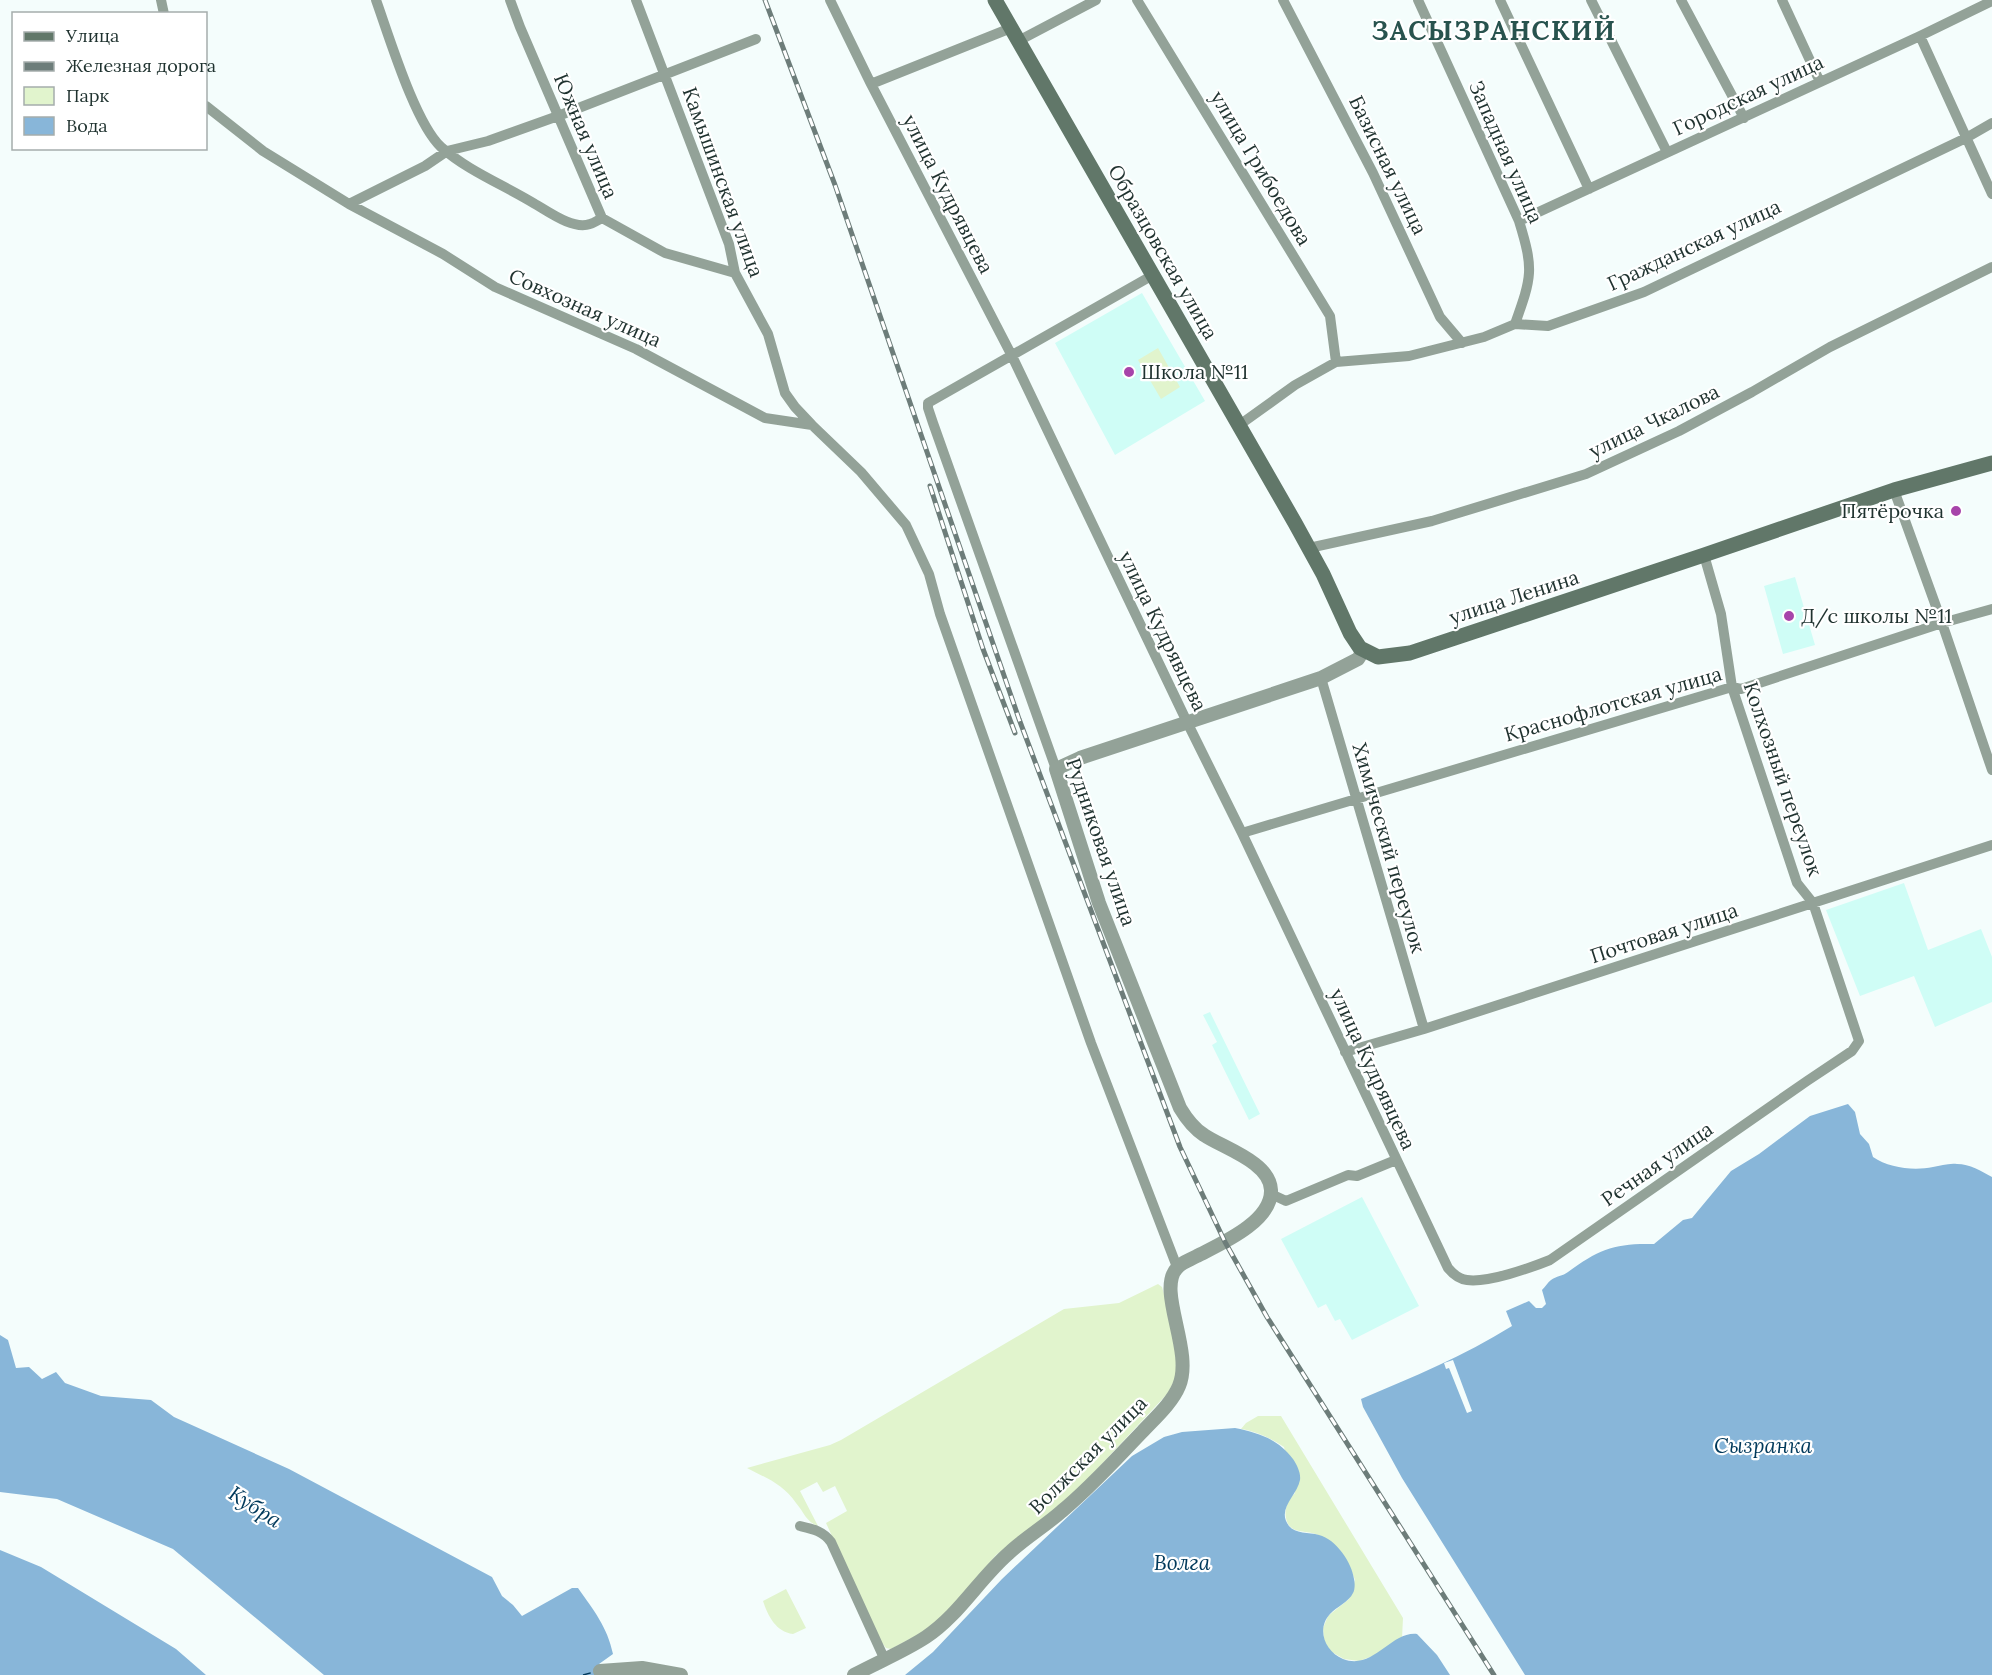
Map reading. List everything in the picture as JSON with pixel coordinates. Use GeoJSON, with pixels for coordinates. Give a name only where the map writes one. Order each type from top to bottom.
{"type":"FeatureCollection","features":[{"type":"Feature","properties":{"kind":"main road","name":"Образцовская улица"},"geometry":{"type":"LineString","coordinates":[[995,0],[1309,548],[1350,633],[1363,651]]}},
{"type":"Feature","properties":{"kind":"main road","name":"улица Ленина"},"geometry":{"type":"LineString","coordinates":[[1363,651],[1377,657],[1410,653],[1893,490],[1992,463]]}},
{"type":"Feature","properties":{"kind":"street"},"geometry":{"type":"LineString","coordinates":[[376,0],[410,92],[427,127],[440,146],[463,163],[554,216],[571,223],[588,225],[602,218]]}},
{"type":"Feature","properties":{"kind":"street","name":"Южная улица"},"geometry":{"type":"LineString","coordinates":[[510,0],[602,218],[665,253],[735,273]]}},
{"type":"Feature","properties":{"kind":"street","name":"Камышинская улица"},"geometry":{"type":"LineString","coordinates":[[636,0],[729,244],[735,273],[768,334],[785,393],[812,425],[861,472],[906,525],[929,574],[940,614],[1091,1043],[1177,1267]]}},
{"type":"Feature","properties":{"kind":"street","name":"улица Кудрявцева"},"geometry":{"type":"LineString","coordinates":[[830,0],[1012,356],[1448,1268],[1459,1278]]}},
{"type":"Feature","properties":{"kind":"street"},"geometry":{"type":"LineString","coordinates":[[871,84],[1014,34],[1096,0]]}},
{"type":"Feature","properties":{"kind":"street","name":"улица Грибоедова"},"geometry":{"type":"LineString","coordinates":[[1137,0],[1330,316],[1336,362]]}},
{"type":"Feature","properties":{"kind":"street","name":"Базисная улица"},"geometry":{"type":"LineString","coordinates":[[1283,0],[1373,173],[1440,317],[1462,343]]}},
{"type":"Feature","properties":{"kind":"street","name":"Западная улица"},"geometry":{"type":"LineString","coordinates":[[1419,0],[1519,221],[1531,266],[1526,292],[1515,324]]}},
{"type":"Feature","properties":{"kind":"street"},"geometry":{"type":"LineString","coordinates":[[1500,0],[1589,189]]}},
{"type":"Feature","properties":{"kind":"street"},"geometry":{"type":"LineString","coordinates":[[1591,0],[1667,152]]}},
{"type":"Feature","properties":{"kind":"street"},"geometry":{"type":"LineString","coordinates":[[1681,0],[1744,118]]}},
{"type":"Feature","properties":{"kind":"street"},"geometry":{"type":"LineString","coordinates":[[1782,0],[1820,82]]}},
{"type":"Feature","properties":{"kind":"street","name":"Городская улица"},"geometry":{"type":"LineString","coordinates":[[1519,221],[1992,1]]}},
{"type":"Feature","properties":{"kind":"street"},"geometry":{"type":"LineString","coordinates":[[1920,36],[1992,194]]}},
{"type":"Feature","properties":{"kind":"street"},"geometry":{"type":"LineString","coordinates":[[350,204],[425,166],[447,151],[488,141],[558,116],[756,39]]}},
{"type":"Feature","properties":{"kind":"street","name":"Совхозная улица"},"geometry":{"type":"LineString","coordinates":[[207,107],[263,151],[350,204],[443,254],[495,287],[636,349],[765,418],[812,425]]}},
{"type":"Feature","properties":{"kind":"street","name":"Гражданская улица"},"geometry":{"type":"LineString","coordinates":[[1238,426],[1295,385],[1336,362],[1409,356],[1484,337],[1515,324],[1548,326],[1644,292],[1966,138],[1992,123]]}},
{"type":"Feature","properties":{"kind":"street","name":"улица Чкалова"},"geometry":{"type":"LineString","coordinates":[[1309,548],[1432,521],[1586,474],[1678,431],[1830,347],[1992,267]]}},
{"type":"Feature","properties":{"kind":"street"},"geometry":{"type":"LineString","coordinates":[[1012,356],[1153,275]]}},
{"type":"Feature","properties":{"kind":"street","name":"Рудниковая улица"},"geometry":{"type":"LineString","coordinates":[[1012,356],[928,403],[928,408],[1056,769],[1100,903],[1180,1108],[1187,1119],[1203,1135],[1249,1160],[1260,1169],[1270,1185],[1271,1194]]}},
{"type":"Feature","properties":{"kind":"street"},"geometry":{"type":"LineString","coordinates":[[1893,490],[1942,623],[1992,770]]}},
{"type":"Feature","properties":{"kind":"street","name":"Колхозный переулок"},"geometry":{"type":"LineString","coordinates":[[1704,555],[1721,614],[1732,687],[1797,883],[1813,903],[1858,1041]]}},
{"type":"Feature","properties":{"kind":"street","name":"Краснофлотская улица"},"geometry":{"type":"LineString","coordinates":[[1242,833],[1732,687],[1741,689],[1942,623],[1992,609]]}},
{"type":"Feature","properties":{"kind":"street"},"geometry":{"type":"LineString","coordinates":[[1056,769],[1080,758],[1321,678],[1358,659],[1363,651]]}},
{"type":"Feature","properties":{"kind":"street","name":"Химический переулок"},"geometry":{"type":"LineString","coordinates":[[1321,678],[1424,1029]]}},
{"type":"Feature","properties":{"kind":"street","name":"Почтовая улица"},"geometry":{"type":"LineString","coordinates":[[1346,1052],[1424,1029],[1992,845]]}},
{"type":"Feature","properties":{"kind":"street","name":"Речная улица"},"geometry":{"type":"LineString","coordinates":[[1459,1278],[1469,1281],[1513,1273],[1550,1260],[1852,1051],[1858,1041]]}},
{"type":"Feature","properties":{"kind":"street"},"geometry":{"type":"LineString","coordinates":[[1177,1267],[1249,1227],[1258,1219],[1269,1202],[1271,1194],[1286,1202],[1348,1174],[1357,1176],[1396,1160]]}},
{"type":"Feature","properties":{"kind":"street","name":"Волжская улица"},"geometry":{"type":"LineString","coordinates":[[854,1675],[926,1637],[946,1621],[1009,1553],[1064,1510],[1108,1468],[1172,1397],[1178,1389],[1184,1370],[1180,1335],[1171,1295],[1172,1275],[1177,1267]]}},
{"type":"Feature","properties":{"kind":"street"},"geometry":{"type":"LineString","coordinates":[[801,1526],[826,1534],[884,1658]]}},
{"type":"Feature","properties":{"kind":"street"},"geometry":{"type":"LineString","coordinates":[[600,1671],[642,1668],[681,1675]]}},
{"type":"Feature","properties":{"kind":"shaded area","name":"Школа №11"},"geometry":{"type":"Polygon","coordinates":[[[1142,293],[1205,401],[1115,455],[1055,343],[1142,293]]]}},
{"type":"Feature","properties":{"kind":"shaded area","name":"Д/с школы №11"},"geometry":{"type":"Polygon","coordinates":[[[1795,577],[1815,645],[1783,654],[1764,586],[1795,577]]]}},
{"type":"Feature","properties":{"kind":"shaded area"},"geometry":{"type":"Polygon","coordinates":[[[1904,883],[1928,950],[1981,929],[1992,957],[1992,1002],[1935,1027],[1914,976],[1860,996],[1826,910],[1904,883]]]}},
{"type":"Feature","properties":{"kind":"shaded area"},"geometry":{"type":"Polygon","coordinates":[[[1210,1012],[1260,1114],[1249,1120],[1212,1045],[1217,1042],[1203,1015],[1210,1012]]]}},
{"type":"Feature","properties":{"kind":"shaded area"},"geometry":{"type":"Polygon","coordinates":[[[1362,1197],[1419,1306],[1352,1340],[1340,1319],[1335,1321],[1326,1304],[1318,1308],[1281,1239],[1362,1197]]]}},
{"type":"Feature","properties":{"kind":"green space"},"geometry":{"type":"Polygon","coordinates":[[[1158,348],[1180,387],[1161,399],[1138,360],[1158,348]]]}},
{"type":"Feature","properties":{"kind":"green space"},"geometry":{"type":"Polygon","coordinates":[[[1158,1284],[1162,1287],[1175,1343],[1177,1375],[1168,1393],[1071,1497],[996,1555],[950,1610],[921,1633],[891,1649],[886,1648],[880,1640],[826,1523],[847,1511],[835,1486],[823,1492],[817,1482],[800,1491],[818,1526],[808,1519],[791,1496],[780,1486],[747,1468],[841,1440],[1064,1309],[1119,1303],[1158,1284]]]}},
{"type":"Feature","properties":{"kind":"green space"},"geometry":{"type":"Polygon","coordinates":[[[1258,1416],[1281,1416],[1403,1618],[1402,1638],[1373,1656],[1359,1661],[1344,1659],[1330,1651],[1324,1641],[1323,1628],[1328,1616],[1349,1599],[1355,1580],[1346,1560],[1332,1545],[1316,1534],[1295,1530],[1288,1524],[1286,1508],[1295,1493],[1284,1447],[1264,1436],[1241,1429],[1258,1416]]]}},
{"type":"Feature","properties":{"kind":"green space"},"geometry":{"type":"Polygon","coordinates":[[[786,1589],[806,1628],[793,1634],[777,1627],[770,1618],[763,1601],[786,1589]]]}},
{"type":"Feature","properties":{"kind":"water","name":"Сызранка"},"geometry":{"type":"Polygon","coordinates":[[[1848,1104],[1855,1112],[1860,1134],[1869,1144],[1873,1157],[1879,1161],[1910,1168],[1962,1164],[1992,1177],[1992,1675],[1525,1675],[1402,1478],[1363,1407],[1361,1399],[1419,1374],[1494,1337],[1512,1326],[1506,1311],[1529,1301],[1536,1308],[1542,1308],[1546,1304],[1542,1290],[1549,1282],[1589,1258],[1618,1246],[1654,1244],[1683,1220],[1692,1218],[1731,1171],[1759,1154],[1810,1116],[1848,1104]]]}},
{"type":"Feature","properties":{"kind":"water","name":"Кубра"},"geometry":{"type":"Polygon","coordinates":[[[0,1335],[8,1340],[16,1368],[29,1367],[42,1379],[56,1372],[65,1383],[101,1396],[151,1400],[174,1417],[289,1469],[492,1577],[502,1596],[522,1616],[572,1588],[578,1588],[599,1619],[613,1654],[599,1664],[602,1675],[324,1675],[173,1549],[57,1499],[0,1492],[0,1335]]]}},
{"type":"Feature","properties":{"kind":"water","name":"Волга"},"geometry":{"type":"Polygon","coordinates":[[[1235,1428],[1267,1438],[1281,1446],[1293,1459],[1300,1480],[1286,1508],[1286,1520],[1289,1526],[1295,1530],[1325,1537],[1337,1546],[1350,1566],[1355,1586],[1354,1592],[1330,1614],[1324,1626],[1324,1640],[1331,1651],[1343,1659],[1364,1660],[1399,1638],[1417,1634],[1437,1655],[1450,1675],[905,1675],[933,1652],[1002,1579],[1132,1456],[1164,1437],[1182,1432],[1235,1428]]]}},
{"type":"Feature","properties":{"kind":"water"},"geometry":{"type":"Polygon","coordinates":[[[0,1550],[41,1567],[176,1649],[206,1675],[0,1675],[0,1550]]]}},
{"type":"Feature","properties":{"kind":"pier"},"geometry":{"type":"Polygon","coordinates":[[[1453,1360],[1472,1411],[1467,1413],[1449,1368],[1446,1369],[1444,1363],[1453,1360]]]}},
{"type":"Feature","properties":{"kind":"ferry route"},"geometry":{"type":"LineString","coordinates":[[583,1675],[594,1672]]}},
{"type":"Feature","properties":{"kind":"railway"},"geometry":{"type":"LineString","coordinates":[[765,0],[835,185],[1019,719],[1180,1147],[1225,1242],[1267,1317],[1494,1675]]}},
{"type":"Feature","properties":{"kind":"railway"},"geometry":{"type":"LineString","coordinates":[[930,486],[983,649],[1015,733]]}},
{"type":"Feature","properties":{"kind":"place","name":"Школа №11"},"geometry":{"type":"Point","coordinates":[1129,372]}},
{"type":"Feature","properties":{"kind":"place","name":"Пятёрочка"},"geometry":{"type":"Point","coordinates":[1956,511]}},
{"type":"Feature","properties":{"kind":"place","name":"Д/с школы №11"},"geometry":{"type":"Point","coordinates":[1789,616]}},
{"type":"Feature","properties":{"kind":"district","name":"ЗАСЫЗРАНСКИЙ"},"geometry":{"type":"Point","coordinates":[1494,31]}}]}
